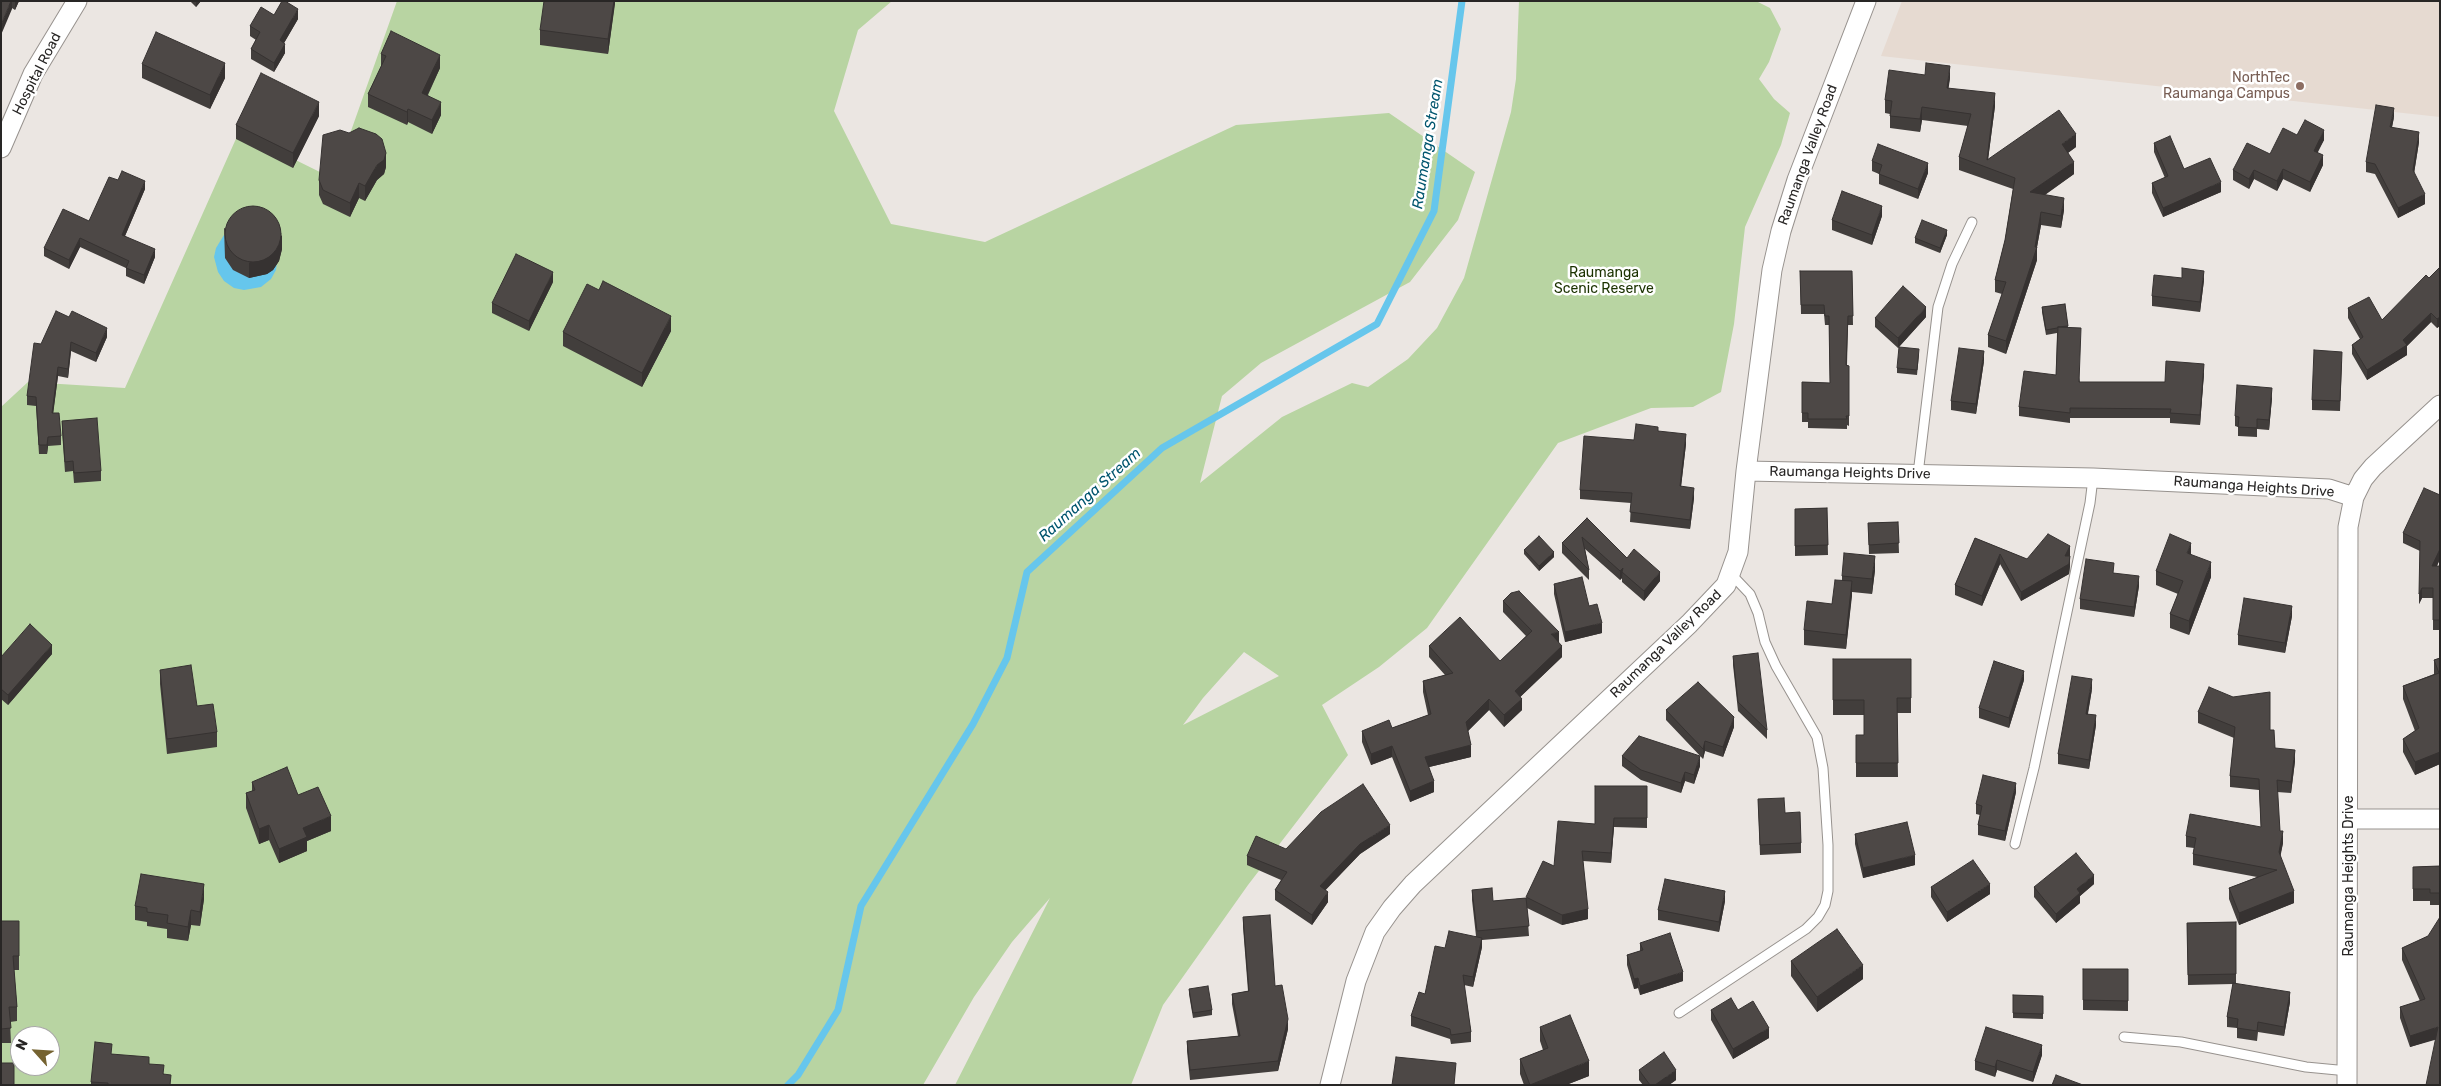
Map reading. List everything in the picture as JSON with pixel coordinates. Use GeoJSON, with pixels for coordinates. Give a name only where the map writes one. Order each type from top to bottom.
{"type":"FeatureCollection","features":[{"type":"Feature","properties":{"kind":"street","name":"Hospital Road"},"geometry":{"type":"LineString","coordinates":[[1,148],[33,74],[77,1]]}},
{"type":"Feature","properties":{"kind":"street","name":"Raumanga Valley Road"},"geometry":{"type":"LineString","coordinates":[[1330,1085],[1356,981],[1375,932],[1392,908],[1413,884],[1689,624],[1726,585],[1738,552],[1746,471],[1772,270],[1781,231],[1797,180],[1866,1]]}},
{"type":"Feature","properties":{"kind":"street"},"geometry":{"type":"LineString","coordinates":[[2354,498],[2363,479],[2372,467],[2440,405]]}},
{"type":"Feature","properties":{"kind":"street","name":"Raumanga Heights Drive"},"geometry":{"type":"LineString","coordinates":[[1746,471],[2093,478],[2329,489],[2354,498],[2348,527],[2348,1078]]}},
{"type":"Feature","properties":{"kind":"street"},"geometry":{"type":"LineString","coordinates":[[2349,820],[2440,818]]}},
{"type":"Feature","properties":{"kind":"lane"},"geometry":{"type":"LineString","coordinates":[[1918,474],[1938,307],[1952,264],[1972,222]]}},
{"type":"Feature","properties":{"kind":"lane"},"geometry":{"type":"LineString","coordinates":[[2015,844],[2036,758],[2090,503],[2093,478]]}},
{"type":"Feature","properties":{"kind":"lane"},"geometry":{"type":"LineString","coordinates":[[1679,1013],[1806,929],[1821,911],[1828,891],[1828,845],[1823,768],[1817,737],[1806,714],[1776,666],[1765,642],[1758,613],[1750,594],[1731,574]]}},
{"type":"Feature","properties":{"kind":"lane"},"geometry":{"type":"LineString","coordinates":[[2124,1038],[2153,1038],[2181,1042],[2306,1067],[2348,1078]]}},
{"type":"Feature","properties":{"kind":"shaded area","name":"NorthTec Raumanga Campus"},"geometry":{"type":"Polygon","coordinates":[[[1902,1],[2440,1],[2440,117],[1881,56],[1902,1]]]}},
{"type":"Feature","properties":{"kind":"green space","name":"Raumanga Scenic Reserve"},"geometry":{"type":"Polygon","coordinates":[[[397,1],[892,1],[858,30],[834,111],[891,224],[985,242],[1236,125],[1389,113],[1475,172],[1458,220],[1410,282],[1261,363],[1222,396],[1200,483],[1282,417],[1352,383],[1368,387],[1408,359],[1437,328],[1464,278],[1511,112],[1516,79],[1519,1],[1756,1],[1770,8],[1781,29],[1769,62],[1759,79],[1774,99],[1790,113],[1781,145],[1745,227],[1734,324],[1721,392],[1693,407],[1651,408],[1558,443],[1427,628],[1379,667],[1322,705],[1348,755],[1248,885],[1163,1005],[1131,1085],[955,1085],[1050,898],[1012,942],[974,997],[923,1085],[1,1085],[1,407],[28,382],[125,388],[239,132],[334,179],[397,1]],[[1244,652],[1203,698],[1183,725],[1279,676],[1244,652]]]}},
{"type":"Feature","properties":{"kind":"water"},"geometry":{"type":"Polygon","coordinates":[[[224,235],[278,253],[276,270],[271,279],[261,287],[244,290],[234,288],[224,281],[218,272],[214,257],[216,248],[224,235]]]}},
{"type":"Feature","properties":{"kind":"building"},"geometry":{"type":"Polygon","coordinates":[[[1,1],[11,1],[1,25],[1,1]]]}},
{"type":"Feature","properties":{"kind":"building"},"geometry":{"type":"Polygon","coordinates":[[[282,1],[298,9],[280,40],[285,44],[274,63],[251,49],[260,32],[250,26],[261,7],[274,15],[282,1]]]}},
{"type":"Feature","properties":{"kind":"building"},"geometry":{"type":"Polygon","coordinates":[[[544,1],[614,1],[608,39],[540,30],[544,1]]]}},
{"type":"Feature","properties":{"kind":"building"},"geometry":{"type":"Polygon","coordinates":[[[391,31],[440,55],[422,93],[441,102],[432,120],[408,109],[407,112],[368,94],[386,56],[381,54],[391,31]]]}},
{"type":"Feature","properties":{"kind":"building"},"geometry":{"type":"Polygon","coordinates":[[[156,32],[225,63],[210,95],[142,64],[156,32]]]}},
{"type":"Feature","properties":{"kind":"building"},"geometry":{"type":"Polygon","coordinates":[[[1926,63],[1950,66],[1947,88],[1995,93],[1987,160],[2059,110],[2076,134],[2062,144],[2074,162],[2030,192],[2064,198],[2061,216],[2041,212],[2035,247],[2037,247],[2006,341],[1988,335],[2006,282],[1995,280],[2005,240],[2015,178],[1959,157],[1971,114],[1922,107],[1920,119],[1890,116],[1892,101],[1885,100],[1889,70],[1925,75],[1926,63]]]}},
{"type":"Feature","properties":{"kind":"building"},"geometry":{"type":"Polygon","coordinates":[[[261,73],[319,102],[293,153],[236,125],[261,73]]]}},
{"type":"Feature","properties":{"kind":"building"},"geometry":{"type":"Polygon","coordinates":[[[2376,105],[2394,108],[2390,127],[2419,132],[2413,170],[2425,194],[2398,208],[2375,164],[2366,162],[2376,105]]]}},
{"type":"Feature","properties":{"kind":"building"},"geometry":{"type":"Polygon","coordinates":[[[2305,120],[2324,130],[2314,151],[2323,155],[2310,182],[2283,169],[2277,181],[2254,170],[2249,179],[2233,170],[2247,143],[2270,154],[2283,128],[2297,135],[2305,120]]]}},
{"type":"Feature","properties":{"kind":"building"},"geometry":{"type":"Polygon","coordinates":[[[359,128],[376,134],[382,139],[386,153],[384,160],[377,165],[365,186],[359,183],[350,203],[323,190],[319,180],[323,135],[340,130],[349,133],[359,128]]]}},
{"type":"Feature","properties":{"kind":"building"},"geometry":{"type":"Polygon","coordinates":[[[2170,136],[2184,169],[2210,158],[2221,182],[2163,208],[2152,183],[2168,176],[2154,143],[2170,136]]]}},
{"type":"Feature","properties":{"kind":"building"},"geometry":{"type":"Polygon","coordinates":[[[1878,144],[1928,163],[1918,189],[1879,174],[1882,165],[1872,161],[1878,144]]]}},
{"type":"Feature","properties":{"kind":"building"},"geometry":{"type":"Polygon","coordinates":[[[122,171],[145,181],[122,235],[155,249],[144,275],[126,268],[129,261],[80,238],[69,260],[44,248],[63,209],[89,221],[109,177],[118,180],[122,171]]]}},
{"type":"Feature","properties":{"kind":"building"},"geometry":{"type":"Polygon","coordinates":[[[1842,191],[1882,206],[1872,235],[1832,220],[1842,191]]]}},
{"type":"Feature","properties":{"kind":"building"},"geometry":{"type":"Polygon","coordinates":[[[247,206],[259,206],[269,210],[277,218],[281,234],[277,250],[269,258],[259,262],[247,262],[237,258],[229,250],[225,240],[225,228],[229,218],[237,210],[247,206]]]}},
{"type":"Feature","properties":{"kind":"building"},"geometry":{"type":"Polygon","coordinates":[[[1922,220],[1947,230],[1940,248],[1915,238],[1922,220]]]}},
{"type":"Feature","properties":{"kind":"building"},"geometry":{"type":"Polygon","coordinates":[[[516,254],[553,272],[529,321],[492,303],[516,254]]]}},
{"type":"Feature","properties":{"kind":"building"},"geometry":{"type":"Polygon","coordinates":[[[2440,267],[2440,317],[2437,319],[2431,313],[2403,340],[2407,345],[2367,370],[2352,345],[2363,337],[2348,308],[2369,297],[2382,320],[2426,275],[2429,278],[2440,267]]]}},
{"type":"Feature","properties":{"kind":"building"},"geometry":{"type":"Polygon","coordinates":[[[2182,268],[2204,271],[2200,302],[2152,296],[2154,275],[2182,278],[2182,268]]]}},
{"type":"Feature","properties":{"kind":"building"},"geometry":{"type":"Polygon","coordinates":[[[1800,271],[1852,271],[1853,316],[1848,316],[1846,365],[1849,366],[1849,416],[1846,416],[1847,419],[1808,419],[1808,413],[1802,413],[1802,382],[1830,383],[1829,316],[1825,316],[1824,305],[1801,305],[1800,271]]]}},
{"type":"Feature","properties":{"kind":"building"},"geometry":{"type":"Polygon","coordinates":[[[603,281],[671,316],[642,373],[563,332],[587,284],[599,290],[603,281]]]}},
{"type":"Feature","properties":{"kind":"building"},"geometry":{"type":"Polygon","coordinates":[[[1903,286],[1926,307],[1898,338],[1875,318],[1903,286]]]}},
{"type":"Feature","properties":{"kind":"building"},"geometry":{"type":"Polygon","coordinates":[[[2065,304],[2068,326],[2046,330],[2042,307],[2065,304]]]}},
{"type":"Feature","properties":{"kind":"building"},"geometry":{"type":"Polygon","coordinates":[[[56,311],[69,317],[72,311],[107,328],[96,353],[71,342],[68,369],[58,367],[52,413],[59,413],[61,436],[48,437],[47,445],[39,445],[36,397],[27,396],[34,343],[41,344],[56,311]]]}},
{"type":"Feature","properties":{"kind":"building"},"geometry":{"type":"Polygon","coordinates":[[[2058,327],[2081,328],[2079,382],[2165,382],[2166,361],[2204,364],[2200,415],[2170,413],[2171,409],[2070,408],[2070,413],[2019,407],[2024,371],[2056,375],[2058,327]]]}},
{"type":"Feature","properties":{"kind":"building"},"geometry":{"type":"Polygon","coordinates":[[[1899,347],[1919,349],[1917,370],[1897,368],[1899,347]]]}},
{"type":"Feature","properties":{"kind":"building"},"geometry":{"type":"Polygon","coordinates":[[[1959,348],[1984,351],[1976,404],[1951,401],[1959,348]]]}},
{"type":"Feature","properties":{"kind":"building"},"geometry":{"type":"Polygon","coordinates":[[[2314,350],[2342,352],[2340,401],[2312,400],[2314,350]]]}},
{"type":"Feature","properties":{"kind":"building"},"geometry":{"type":"Polygon","coordinates":[[[2237,385],[2272,388],[2269,420],[2257,419],[2257,428],[2238,427],[2239,417],[2235,416],[2237,385]]]}},
{"type":"Feature","properties":{"kind":"building"},"geometry":{"type":"Polygon","coordinates":[[[97,418],[101,471],[74,473],[73,461],[65,462],[62,421],[97,418]]]}},
{"type":"Feature","properties":{"kind":"building"},"geometry":{"type":"Polygon","coordinates":[[[1636,424],[1658,427],[1658,431],[1686,434],[1680,486],[1694,488],[1690,520],[1630,512],[1632,493],[1580,490],[1584,436],[1634,440],[1636,424]]]}},
{"type":"Feature","properties":{"kind":"building"},"geometry":{"type":"Polygon","coordinates":[[[2424,488],[2440,495],[2440,549],[2432,566],[2440,566],[2440,620],[2433,620],[2433,588],[2422,588],[2419,594],[2420,541],[2403,533],[2424,488]]]}},
{"type":"Feature","properties":{"kind":"building"},"geometry":{"type":"Polygon","coordinates":[[[1827,508],[1828,545],[1795,546],[1795,509],[1827,508]]]}},
{"type":"Feature","properties":{"kind":"building"},"geometry":{"type":"Polygon","coordinates":[[[1587,518],[1627,558],[1634,549],[1660,572],[1644,591],[1622,572],[1623,568],[1620,571],[1582,537],[1589,570],[1562,543],[1587,518]]]}},
{"type":"Feature","properties":{"kind":"building"},"geometry":{"type":"Polygon","coordinates":[[[1898,522],[1899,543],[1869,545],[1868,523],[1898,522]]]}},
{"type":"Feature","properties":{"kind":"building"},"geometry":{"type":"Polygon","coordinates":[[[2048,534],[2070,546],[2065,556],[2070,556],[2069,564],[2021,592],[2000,554],[1982,596],[1955,585],[1975,538],[2027,559],[2048,534]]]}},
{"type":"Feature","properties":{"kind":"building"},"geometry":{"type":"Polygon","coordinates":[[[2170,534],[2191,543],[2187,553],[2211,562],[2189,621],[2170,614],[2183,581],[2156,571],[2170,534]]]}},
{"type":"Feature","properties":{"kind":"building"},"geometry":{"type":"Polygon","coordinates":[[[1539,536],[1554,552],[1539,566],[1524,550],[1539,536]]]}},
{"type":"Feature","properties":{"kind":"building"},"geometry":{"type":"Polygon","coordinates":[[[1844,553],[1875,556],[1872,579],[1842,576],[1844,553]]]}},
{"type":"Feature","properties":{"kind":"building"},"geometry":{"type":"Polygon","coordinates":[[[2086,559],[2114,563],[2113,573],[2139,576],[2134,607],[2080,599],[2086,559]]]}},
{"type":"Feature","properties":{"kind":"building"},"geometry":{"type":"Polygon","coordinates":[[[1582,577],[1589,606],[1597,604],[1602,623],[1565,632],[1554,584],[1582,577]]]}},
{"type":"Feature","properties":{"kind":"building"},"geometry":{"type":"Polygon","coordinates":[[[1835,580],[1852,581],[1846,635],[1804,630],[1807,601],[1832,604],[1835,580]]]}},
{"type":"Feature","properties":{"kind":"building"},"geometry":{"type":"Polygon","coordinates":[[[1519,591],[1559,632],[1551,634],[1562,646],[1515,691],[1522,699],[1504,715],[1489,699],[1466,722],[1471,745],[1425,757],[1434,781],[1410,791],[1392,746],[1371,754],[1362,731],[1389,720],[1392,728],[1431,714],[1423,681],[1453,673],[1429,646],[1460,617],[1500,661],[1532,631],[1503,601],[1511,593],[1519,591]]]}},
{"type":"Feature","properties":{"kind":"building"},"geometry":{"type":"Polygon","coordinates":[[[2244,598],[2292,606],[2285,643],[2238,635],[2244,598]]]}},
{"type":"Feature","properties":{"kind":"building"},"geometry":{"type":"Polygon","coordinates":[[[30,624],[52,645],[8,695],[1,689],[1,657],[30,624]]]}},
{"type":"Feature","properties":{"kind":"building"},"geometry":{"type":"Polygon","coordinates":[[[1758,653],[1767,730],[1738,702],[1733,656],[1758,653]]]}},
{"type":"Feature","properties":{"kind":"building"},"geometry":{"type":"Polygon","coordinates":[[[2440,658],[2440,752],[2415,762],[2403,739],[2419,728],[2403,686],[2439,673],[2434,660],[2440,658]]]}},
{"type":"Feature","properties":{"kind":"building"},"geometry":{"type":"Polygon","coordinates":[[[1833,659],[1911,659],[1911,698],[1897,698],[1898,763],[1856,763],[1856,735],[1864,735],[1864,700],[1833,700],[1833,659]]]}},
{"type":"Feature","properties":{"kind":"building"},"geometry":{"type":"Polygon","coordinates":[[[1994,661],[2024,671],[2009,718],[1979,708],[1994,661]]]}},
{"type":"Feature","properties":{"kind":"building"},"geometry":{"type":"Polygon","coordinates":[[[191,665],[197,706],[213,704],[217,732],[167,739],[160,670],[191,665]]]}},
{"type":"Feature","properties":{"kind":"building"},"geometry":{"type":"Polygon","coordinates":[[[2072,676],[2092,679],[2086,714],[2096,715],[2089,760],[2058,754],[2072,676]]]}},
{"type":"Feature","properties":{"kind":"building"},"geometry":{"type":"Polygon","coordinates":[[[1698,682],[1734,717],[1723,747],[1705,741],[1703,749],[1666,710],[1698,682]]]}},
{"type":"Feature","properties":{"kind":"building"},"geometry":{"type":"Polygon","coordinates":[[[2209,687],[2233,697],[2270,692],[2270,730],[2274,730],[2275,748],[2295,750],[2291,782],[2277,780],[2280,831],[2283,831],[2279,852],[2294,891],[2239,913],[2229,888],[2277,870],[2193,854],[2196,838],[2186,836],[2190,814],[2261,827],[2259,779],[2230,776],[2235,727],[2198,712],[2209,687]]]}},
{"type":"Feature","properties":{"kind":"building"},"geometry":{"type":"Polygon","coordinates":[[[1639,736],[1700,756],[1694,775],[1685,772],[1681,783],[1641,770],[1622,756],[1639,736]]]}},
{"type":"Feature","properties":{"kind":"building"},"geometry":{"type":"Polygon","coordinates":[[[287,767],[298,795],[318,787],[331,816],[303,828],[307,837],[279,849],[269,825],[259,829],[246,793],[255,790],[252,782],[287,767]]]}},
{"type":"Feature","properties":{"kind":"building"},"geometry":{"type":"Polygon","coordinates":[[[1983,775],[2016,783],[2005,831],[1978,825],[1982,806],[1976,804],[1983,775]]]}},
{"type":"Feature","properties":{"kind":"building"},"geometry":{"type":"Polygon","coordinates":[[[1363,784],[1390,825],[1360,844],[1320,886],[1328,892],[1312,915],[1275,890],[1287,872],[1247,856],[1256,836],[1286,849],[1321,812],[1363,784]]]}},
{"type":"Feature","properties":{"kind":"building"},"geometry":{"type":"Polygon","coordinates":[[[1595,786],[1647,786],[1647,818],[1614,818],[1611,853],[1582,851],[1588,909],[1562,915],[1526,897],[1543,861],[1554,866],[1558,821],[1595,824],[1595,786]]]}},
{"type":"Feature","properties":{"kind":"building"},"geometry":{"type":"Polygon","coordinates":[[[1784,798],[1785,813],[1800,812],[1801,843],[1760,845],[1758,799],[1784,798]]]}},
{"type":"Feature","properties":{"kind":"building"},"geometry":{"type":"Polygon","coordinates":[[[1907,822],[1915,855],[1863,868],[1855,834],[1907,822]]]}},
{"type":"Feature","properties":{"kind":"building"},"geometry":{"type":"Polygon","coordinates":[[[2076,853],[2094,875],[2077,889],[2080,893],[2056,914],[2034,887],[2076,853]]]}},
{"type":"Feature","properties":{"kind":"building"},"geometry":{"type":"Polygon","coordinates":[[[1973,860],[1990,884],[1947,912],[1931,887],[1973,860]]]}},
{"type":"Feature","properties":{"kind":"building"},"geometry":{"type":"Polygon","coordinates":[[[2440,866],[2440,893],[2430,893],[2430,889],[2413,889],[2413,867],[2440,866]]]}},
{"type":"Feature","properties":{"kind":"building"},"geometry":{"type":"Polygon","coordinates":[[[141,874],[204,884],[200,912],[191,910],[188,927],[167,923],[168,915],[147,912],[147,908],[135,906],[141,874]]]}},
{"type":"Feature","properties":{"kind":"building"},"geometry":{"type":"Polygon","coordinates":[[[1665,879],[1725,891],[1719,922],[1658,910],[1665,879]]]}},
{"type":"Feature","properties":{"kind":"building"},"geometry":{"type":"Polygon","coordinates":[[[1492,888],[1493,901],[1526,898],[1529,926],[1477,931],[1472,890],[1492,888]]]}},
{"type":"Feature","properties":{"kind":"building"},"geometry":{"type":"Polygon","coordinates":[[[1270,915],[1275,986],[1282,985],[1288,1019],[1278,1061],[1190,1070],[1187,1041],[1240,1036],[1232,994],[1249,991],[1243,917],[1270,915]]]}},
{"type":"Feature","properties":{"kind":"building"},"geometry":{"type":"Polygon","coordinates":[[[2440,917],[2440,1085],[2426,1085],[2438,1027],[2410,1036],[2400,1007],[2425,999],[2402,948],[2428,936],[2440,917]]]}},
{"type":"Feature","properties":{"kind":"building"},"geometry":{"type":"Polygon","coordinates":[[[1,921],[19,921],[19,956],[13,956],[17,1007],[9,1007],[10,1028],[1,1029],[1,921]]]}},
{"type":"Feature","properties":{"kind":"building"},"geometry":{"type":"Polygon","coordinates":[[[2236,922],[2236,974],[2188,975],[2187,923],[2236,922]]]}},
{"type":"Feature","properties":{"kind":"building"},"geometry":{"type":"Polygon","coordinates":[[[1837,929],[1863,965],[1817,997],[1791,961],[1837,929]]]}},
{"type":"Feature","properties":{"kind":"building"},"geometry":{"type":"Polygon","coordinates":[[[1449,931],[1482,938],[1473,977],[1463,975],[1471,1032],[1451,1035],[1450,1029],[1411,1016],[1419,992],[1425,994],[1435,946],[1445,948],[1449,931]]]}},
{"type":"Feature","properties":{"kind":"building"},"geometry":{"type":"Polygon","coordinates":[[[1670,933],[1683,972],[1640,986],[1638,978],[1634,979],[1627,955],[1643,950],[1640,943],[1670,933]]]}},
{"type":"Feature","properties":{"kind":"building"},"geometry":{"type":"Polygon","coordinates":[[[2083,969],[2128,969],[2128,1001],[2083,1000],[2083,969]]]}},
{"type":"Feature","properties":{"kind":"building"},"geometry":{"type":"Polygon","coordinates":[[[2233,983],[2290,992],[2284,1027],[2258,1022],[2257,1031],[2237,1028],[2238,1019],[2227,1017],[2233,983]]]}},
{"type":"Feature","properties":{"kind":"building"},"geometry":{"type":"Polygon","coordinates":[[[1208,986],[1212,1010],[1193,1013],[1189,989],[1208,986]]]}},
{"type":"Feature","properties":{"kind":"building"},"geometry":{"type":"Polygon","coordinates":[[[2013,995],[2043,996],[2043,1014],[2013,1013],[2013,995]]]}},
{"type":"Feature","properties":{"kind":"building"},"geometry":{"type":"Polygon","coordinates":[[[1731,998],[1738,1010],[1753,1001],[1769,1028],[1733,1049],[1711,1010],[1731,998]]]}},
{"type":"Feature","properties":{"kind":"building"},"geometry":{"type":"Polygon","coordinates":[[[1570,1015],[1589,1061],[1530,1085],[1520,1059],[1548,1048],[1540,1027],[1570,1015]]]}},
{"type":"Feature","properties":{"kind":"building"},"geometry":{"type":"Polygon","coordinates":[[[1986,1027],[2042,1045],[2033,1072],[1997,1060],[1995,1067],[1975,1061],[1986,1027]]]}},
{"type":"Feature","properties":{"kind":"building"},"geometry":{"type":"Polygon","coordinates":[[[95,1042],[112,1044],[111,1054],[149,1057],[149,1064],[164,1065],[163,1074],[171,1075],[170,1085],[108,1085],[108,1083],[91,1082],[95,1042]]]}},
{"type":"Feature","properties":{"kind":"building"},"geometry":{"type":"Polygon","coordinates":[[[1664,1052],[1676,1070],[1655,1085],[1650,1085],[1639,1070],[1664,1052]]]}},
{"type":"Feature","properties":{"kind":"building"},"geometry":{"type":"Polygon","coordinates":[[[1396,1057],[1456,1063],[1454,1085],[1392,1085],[1396,1057]]]}},
{"type":"Feature","properties":{"kind":"building"},"geometry":{"type":"Polygon","coordinates":[[[1,1063],[10,1063],[10,1076],[14,1076],[14,1085],[1,1085],[1,1063]]]}},
{"type":"Feature","properties":{"kind":"building"},"geometry":{"type":"Polygon","coordinates":[[[2056,1075],[2083,1085],[2052,1085],[2056,1075]]]}},
{"type":"Feature","properties":{"kind":"waterway","name":"Raumanga Stream"},"geometry":{"type":"LineString","coordinates":[[788,1085],[798,1075],[838,1010],[861,906],[973,724],[1007,658],[1027,572],[1162,448],[1377,324],[1434,211],[1462,1]]}},
{"type":"Feature","properties":{"kind":"place","name":"NorthTec Raumanga Campus"},"geometry":{"type":"Point","coordinates":[2300,86]}}]}
